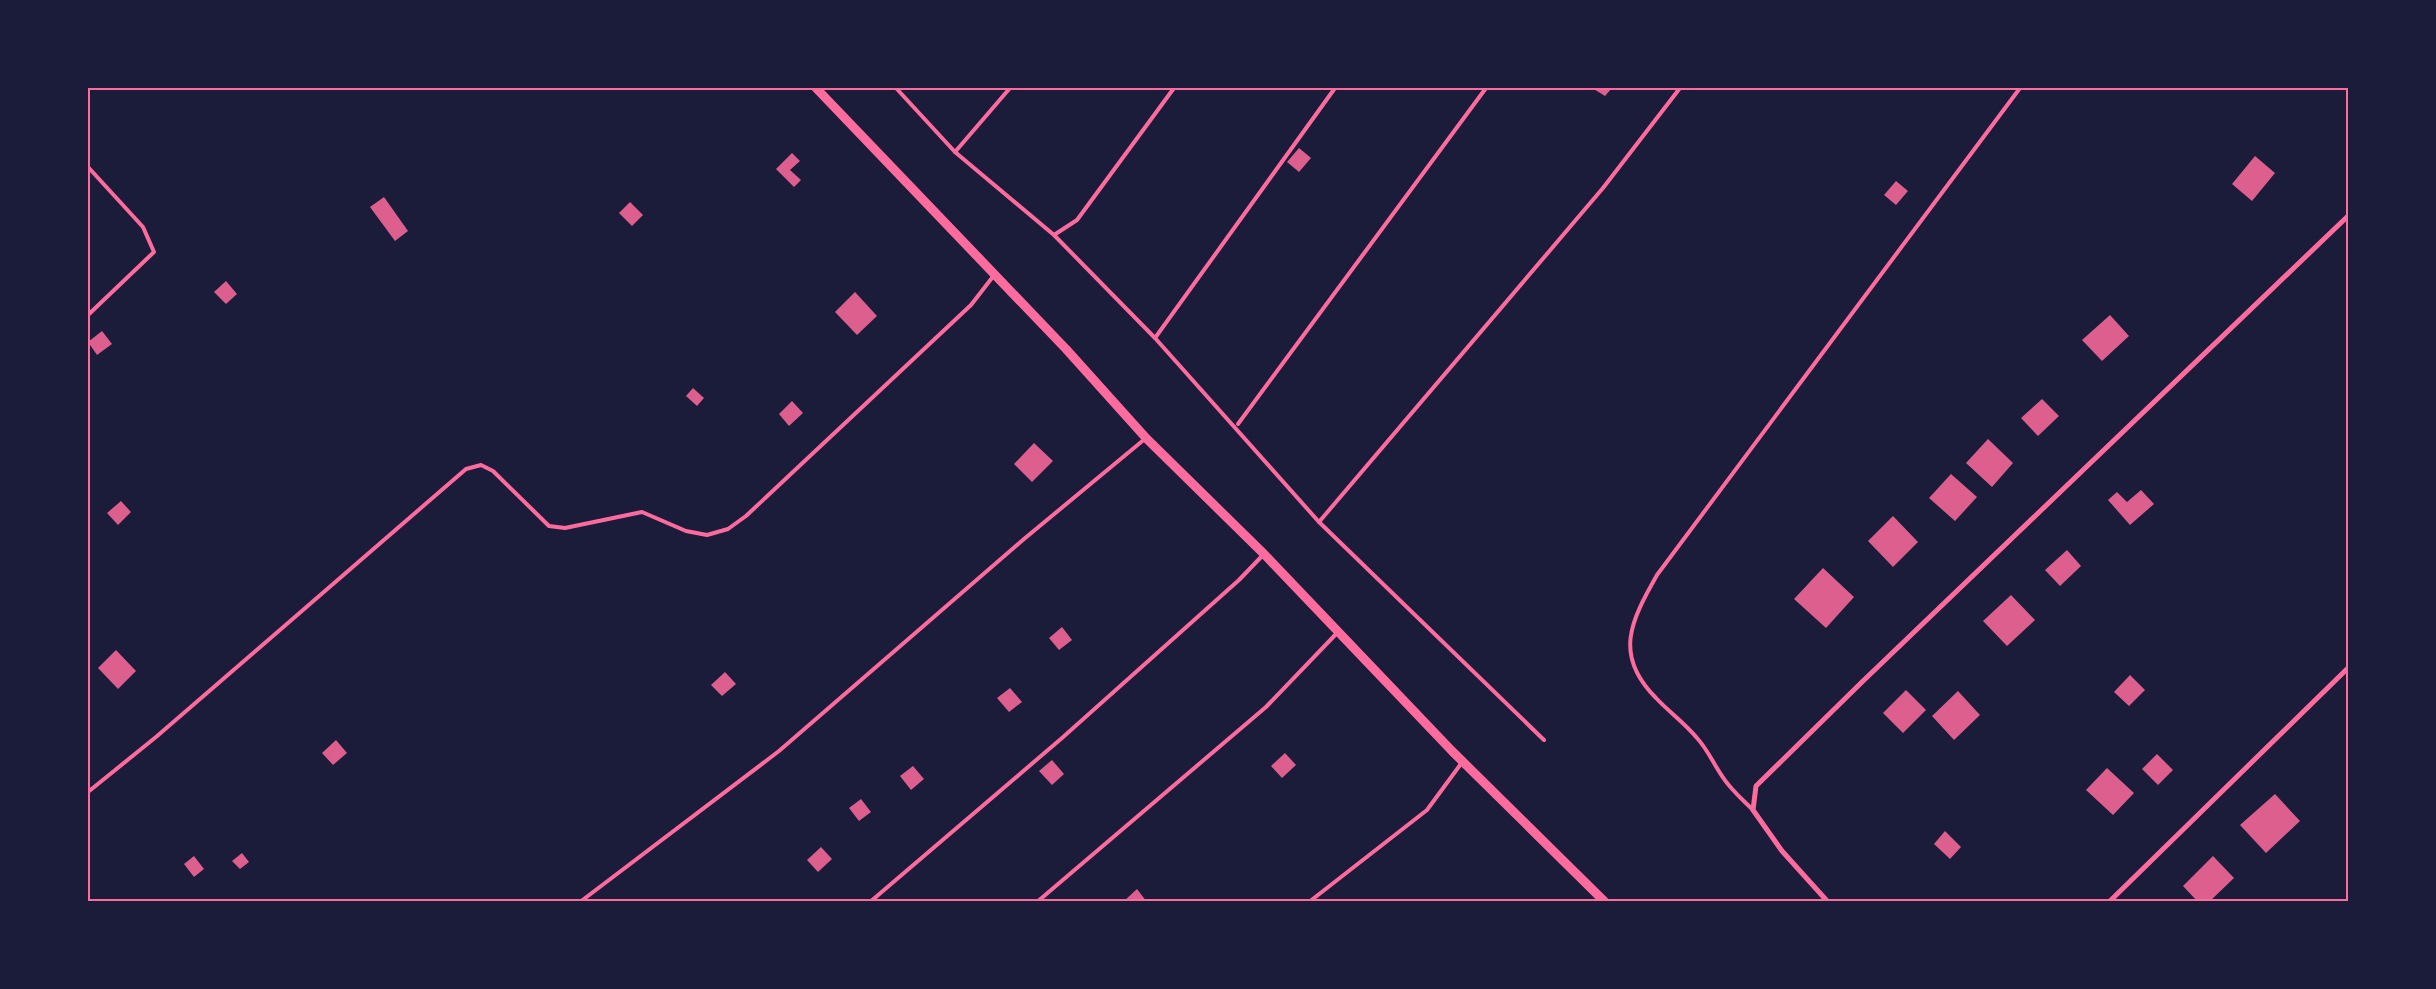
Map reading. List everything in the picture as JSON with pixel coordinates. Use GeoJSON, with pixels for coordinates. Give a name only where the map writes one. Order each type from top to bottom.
{"type":"FeatureCollection","features":[{"type":"Feature","properties":{"kind":"street"},"geometry":{"type":"LineString","coordinates":[[816,88],[995,274],[1146,438],[1264,554],[1337,633],[1605,902]]}},
{"type":"Feature","properties":{"kind":"street"},"geometry":{"type":"LineString","coordinates":[[1828,902],[1782,851],[1753,810],[1756,786],[1774,766],[2348,216]]}},
{"type":"Feature","properties":{"kind":"street"},"geometry":{"type":"LineString","coordinates":[[2109,902],[2348,668]]}},
{"type":"Feature","properties":{"kind":"lane"},"geometry":{"type":"LineString","coordinates":[[896,88],[955,152],[1054,235],[1155,338],[1319,522],[1544,740]]}},
{"type":"Feature","properties":{"kind":"lane"},"geometry":{"type":"LineString","coordinates":[[955,152],[1010,88]]}},
{"type":"Feature","properties":{"kind":"lane"},"geometry":{"type":"LineString","coordinates":[[1054,235],[1077,220],[1174,88]]}},
{"type":"Feature","properties":{"kind":"lane"},"geometry":{"type":"LineString","coordinates":[[1155,338],[1335,88]]}},
{"type":"Feature","properties":{"kind":"lane"},"geometry":{"type":"LineString","coordinates":[[1238,424],[1486,88]]}},
{"type":"Feature","properties":{"kind":"lane"},"geometry":{"type":"LineString","coordinates":[[1319,522],[1603,188],[1680,88]]}},
{"type":"Feature","properties":{"kind":"lane"},"geometry":{"type":"LineString","coordinates":[[1753,810],[1722,777],[1708,749],[1691,730],[1655,698],[1638,678],[1630,659],[1629,637],[1639,606],[1657,575],[2020,88]]}},
{"type":"Feature","properties":{"kind":"lane"},"geometry":{"type":"LineString","coordinates":[[88,166],[143,227],[154,252],[88,315]]}},
{"type":"Feature","properties":{"kind":"lane"},"geometry":{"type":"LineString","coordinates":[[88,792],[156,737],[466,469],[481,465],[493,471],[549,526],[564,528],[642,512],[686,531],[707,535],[728,530],[746,516],[971,305],[995,274]]}},
{"type":"Feature","properties":{"kind":"lane"},"geometry":{"type":"LineString","coordinates":[[580,902],[779,751],[1024,539],[1146,438]]}},
{"type":"Feature","properties":{"kind":"lane"},"geometry":{"type":"LineString","coordinates":[[870,902],[1062,738],[1239,580],[1264,554]]}},
{"type":"Feature","properties":{"kind":"lane"},"geometry":{"type":"LineString","coordinates":[[1036,902],[1266,707],[1337,633]]}},
{"type":"Feature","properties":{"kind":"lane"},"geometry":{"type":"LineString","coordinates":[[1309,902],[1427,810],[1463,761]]}},
{"type":"Feature","properties":{"kind":"building"},"geometry":{"type":"Polygon","coordinates":[[[1592,88],[1612,88],[1605,96],[1592,88]]]}},
{"type":"Feature","properties":{"kind":"building"},"geometry":{"type":"Polygon","coordinates":[[[1299,148],[1311,158],[1299,172],[1287,162],[1299,148]]]}},
{"type":"Feature","properties":{"kind":"building"},"geometry":{"type":"Polygon","coordinates":[[[792,153],[800,161],[790,170],[801,180],[794,187],[776,169],[792,153]]]}},
{"type":"Feature","properties":{"kind":"building"},"geometry":{"type":"Polygon","coordinates":[[[2255,156],[2275,173],[2252,201],[2232,184],[2255,156]]]}},
{"type":"Feature","properties":{"kind":"building"},"geometry":{"type":"Polygon","coordinates":[[[1896,181],[1908,191],[1896,205],[1884,195],[1896,181]]]}},
{"type":"Feature","properties":{"kind":"building"},"geometry":{"type":"Polygon","coordinates":[[[384,197],[408,231],[395,241],[370,207],[384,197]]]}},
{"type":"Feature","properties":{"kind":"building"},"geometry":{"type":"Polygon","coordinates":[[[630,202],[643,215],[632,226],[619,213],[630,202]]]}},
{"type":"Feature","properties":{"kind":"building"},"geometry":{"type":"Polygon","coordinates":[[[226,281],[237,294],[226,304],[214,292],[226,281]]]}},
{"type":"Feature","properties":{"kind":"building"},"geometry":{"type":"Polygon","coordinates":[[[855,292],[877,316],[857,335],[835,312],[855,292]]]}},
{"type":"Feature","properties":{"kind":"building"},"geometry":{"type":"Polygon","coordinates":[[[2110,315],[2129,336],[2102,361],[2082,340],[2110,315]]]}},
{"type":"Feature","properties":{"kind":"building"},"geometry":{"type":"Polygon","coordinates":[[[102,331],[112,344],[97,355],[88,342],[102,331]]]}},
{"type":"Feature","properties":{"kind":"building"},"geometry":{"type":"Polygon","coordinates":[[[693,388],[704,398],[697,406],[686,396],[693,388]]]}},
{"type":"Feature","properties":{"kind":"building"},"geometry":{"type":"Polygon","coordinates":[[[2042,399],[2059,416],[2038,436],[2021,418],[2042,399]]]}},
{"type":"Feature","properties":{"kind":"building"},"geometry":{"type":"Polygon","coordinates":[[[792,401],[803,413],[789,426],[779,414],[792,401]]]}},
{"type":"Feature","properties":{"kind":"building"},"geometry":{"type":"Polygon","coordinates":[[[1988,439],[2013,463],[1992,487],[1966,463],[1988,439]]]}},
{"type":"Feature","properties":{"kind":"building"},"geometry":{"type":"Polygon","coordinates":[[[1034,443],[1053,461],[1032,482],[1014,464],[1034,443]]]}},
{"type":"Feature","properties":{"kind":"building"},"geometry":{"type":"Polygon","coordinates":[[[1951,474],[1977,497],[1955,521],[1929,498],[1951,474]]]}},
{"type":"Feature","properties":{"kind":"building"},"geometry":{"type":"Polygon","coordinates":[[[2141,490],[2154,504],[2130,525],[2108,500],[2117,492],[2127,502],[2141,490]]]}},
{"type":"Feature","properties":{"kind":"building"},"geometry":{"type":"Polygon","coordinates":[[[121,501],[131,512],[118,525],[107,513],[121,501]]]}},
{"type":"Feature","properties":{"kind":"building"},"geometry":{"type":"Polygon","coordinates":[[[1893,516],[1918,542],[1893,567],[1868,541],[1893,516]]]}},
{"type":"Feature","properties":{"kind":"building"},"geometry":{"type":"Polygon","coordinates":[[[2067,550],[2081,566],[2060,586],[2045,570],[2067,550]]]}},
{"type":"Feature","properties":{"kind":"building"},"geometry":{"type":"Polygon","coordinates":[[[1823,568],[1854,597],[1826,628],[1794,599],[1823,568]]]}},
{"type":"Feature","properties":{"kind":"building"},"geometry":{"type":"Polygon","coordinates":[[[2011,595],[2035,620],[2007,646],[1983,621],[2011,595]]]}},
{"type":"Feature","properties":{"kind":"building"},"geometry":{"type":"Polygon","coordinates":[[[1062,627],[1072,640],[1059,650],[1049,638],[1062,627]]]}},
{"type":"Feature","properties":{"kind":"building"},"geometry":{"type":"Polygon","coordinates":[[[116,650],[136,671],[118,689],[98,668],[116,650]]]}},
{"type":"Feature","properties":{"kind":"building"},"geometry":{"type":"Polygon","coordinates":[[[725,672],[736,684],[722,696],[711,685],[725,672]]]}},
{"type":"Feature","properties":{"kind":"building"},"geometry":{"type":"Polygon","coordinates":[[[2130,675],[2145,690],[2129,706],[2114,692],[2130,675]]]}},
{"type":"Feature","properties":{"kind":"building"},"geometry":{"type":"Polygon","coordinates":[[[1010,688],[1022,702],[1009,712],[997,698],[1010,688]]]}},
{"type":"Feature","properties":{"kind":"building"},"geometry":{"type":"Polygon","coordinates":[[[1906,690],[1926,710],[1903,733],[1883,713],[1906,690]]]}},
{"type":"Feature","properties":{"kind":"building"},"geometry":{"type":"Polygon","coordinates":[[[1958,691],[1980,715],[1954,740],[1932,716],[1958,691]]]}},
{"type":"Feature","properties":{"kind":"building"},"geometry":{"type":"Polygon","coordinates":[[[336,740],[347,753],[333,765],[322,753],[336,740]]]}},
{"type":"Feature","properties":{"kind":"building"},"geometry":{"type":"Polygon","coordinates":[[[1285,753],[1296,765],[1282,778],[1271,766],[1285,753]]]}},
{"type":"Feature","properties":{"kind":"building"},"geometry":{"type":"Polygon","coordinates":[[[2157,754],[2173,770],[2158,785],[2142,769],[2157,754]]]}},
{"type":"Feature","properties":{"kind":"building"},"geometry":{"type":"Polygon","coordinates":[[[1052,760],[1064,774],[1052,785],[1039,771],[1052,760]]]}},
{"type":"Feature","properties":{"kind":"building"},"geometry":{"type":"Polygon","coordinates":[[[913,766],[924,779],[911,790],[900,776],[913,766]]]}},
{"type":"Feature","properties":{"kind":"building"},"geometry":{"type":"Polygon","coordinates":[[[2107,768],[2134,793],[2113,815],[2086,790],[2107,768]]]}},
{"type":"Feature","properties":{"kind":"building"},"geometry":{"type":"Polygon","coordinates":[[[2275,794],[2300,821],[2266,853],[2240,825],[2275,794]]]}},
{"type":"Feature","properties":{"kind":"building"},"geometry":{"type":"Polygon","coordinates":[[[861,799],[871,812],[859,821],[849,808],[861,799]]]}},
{"type":"Feature","properties":{"kind":"building"},"geometry":{"type":"Polygon","coordinates":[[[1945,831],[1961,847],[1950,859],[1934,844],[1945,831]]]}},
{"type":"Feature","properties":{"kind":"building"},"geometry":{"type":"Polygon","coordinates":[[[821,847],[832,859],[818,872],[807,860],[821,847]]]}},
{"type":"Feature","properties":{"kind":"building"},"geometry":{"type":"Polygon","coordinates":[[[242,853],[249,862],[240,869],[232,861],[242,853]]]}},
{"type":"Feature","properties":{"kind":"building"},"geometry":{"type":"Polygon","coordinates":[[[194,856],[204,869],[194,877],[184,864],[194,856]]]}},
{"type":"Feature","properties":{"kind":"building"},"geometry":{"type":"Polygon","coordinates":[[[2213,856],[2234,878],[2209,902],[2198,902],[2183,886],[2213,856]]]}},
{"type":"Feature","properties":{"kind":"building"},"geometry":{"type":"Polygon","coordinates":[[[1137,889],[1147,902],[1123,902],[1137,889]]]}}]}
